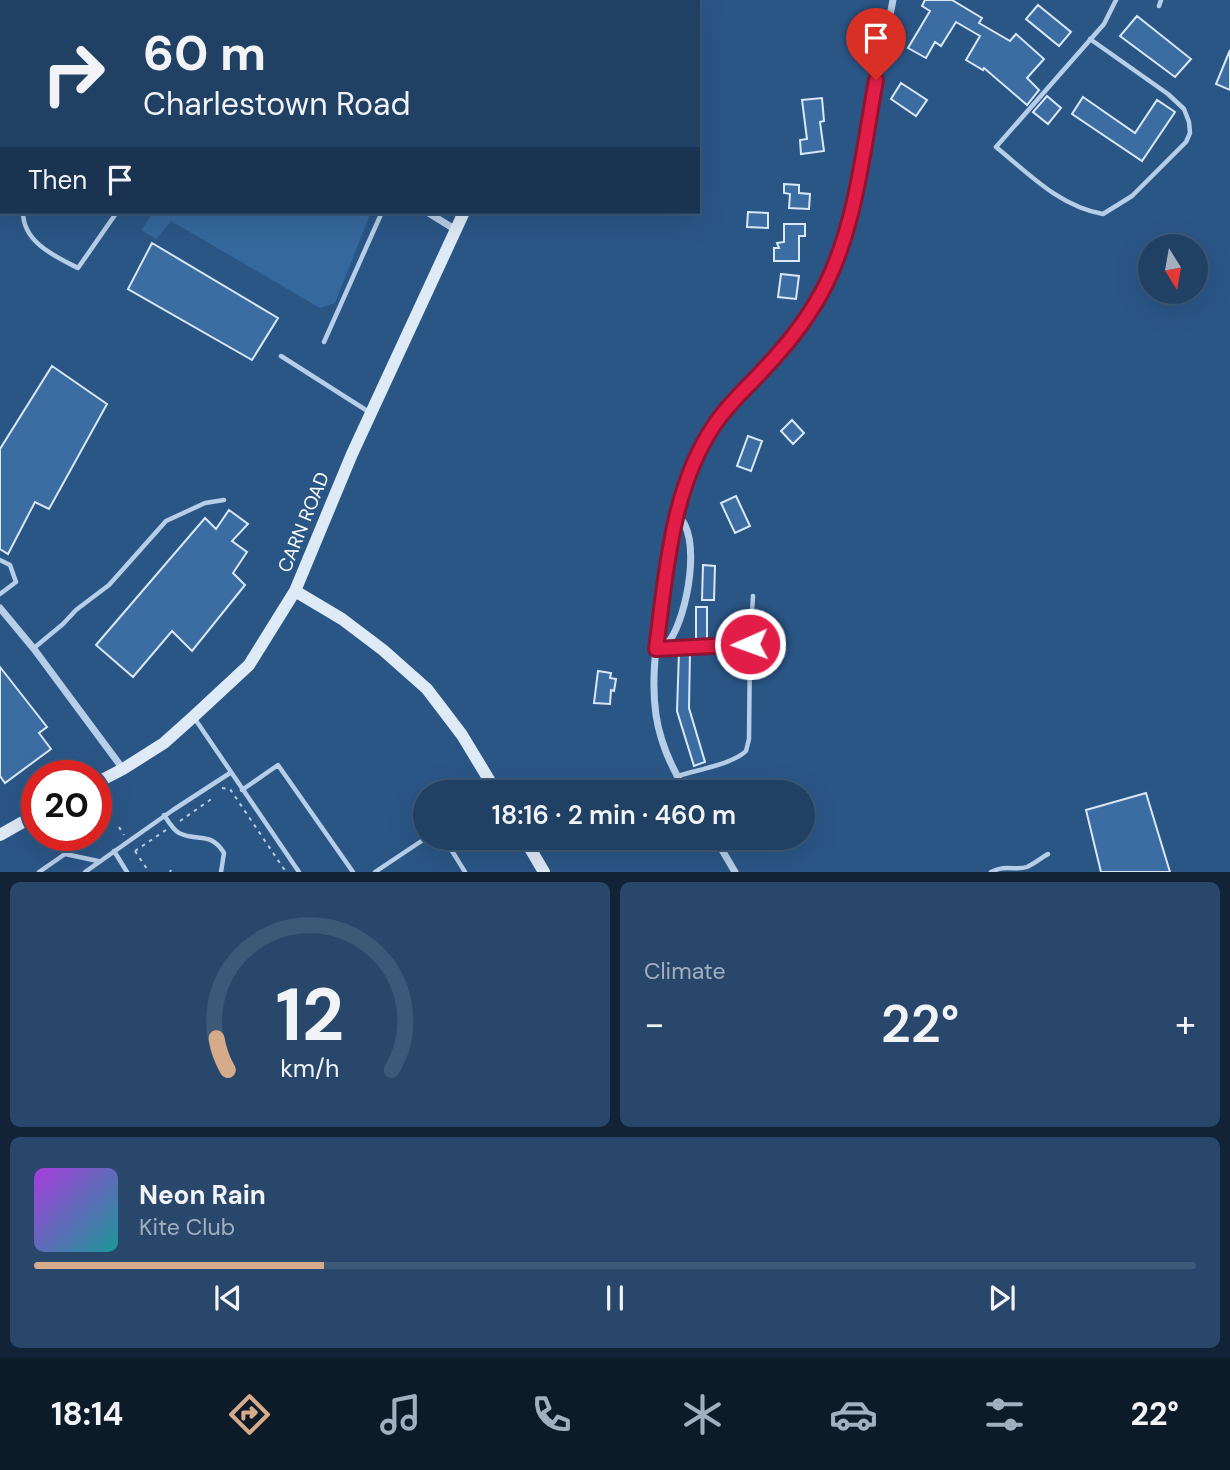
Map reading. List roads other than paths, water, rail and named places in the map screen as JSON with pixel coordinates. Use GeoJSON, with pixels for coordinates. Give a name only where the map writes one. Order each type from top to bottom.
{"type":"FeatureCollection","features":[{"type":"Feature","properties":{"kind":"main road","name":"CARN ROAD"},"geometry":{"type":"LineString","coordinates":[[112,775],[163,743],[248,665],[295,591],[352,454],[463,214]]}},
{"type":"Feature","properties":{"kind":"main road"},"geometry":{"type":"LineString","coordinates":[[295,591],[342,619],[383,650],[427,689],[462,735],[489,780]]}},
{"type":"Feature","properties":{"kind":"main road"},"geometry":{"type":"LineString","coordinates":[[0,835],[21,823]]}},
{"type":"Feature","properties":{"kind":"main road"},"geometry":{"type":"LineString","coordinates":[[531,850],[544,872]]}},
{"type":"Feature","properties":{"kind":"street"},"geometry":{"type":"LineString","coordinates":[[679,780],[663,743],[656,717],[654,693],[656,649],[670,541],[677,514],[699,453],[715,424],[799,327],[815,304],[834,267],[850,216],[893,0]]}},
{"type":"Feature","properties":{"kind":"street"},"geometry":{"type":"LineString","coordinates":[[429,214],[456,230]]}},
{"type":"Feature","properties":{"kind":"street"},"geometry":{"type":"LineString","coordinates":[[656,649],[670,640],[687,596],[689,538],[683,519],[677,514]]}},
{"type":"Feature","properties":{"kind":"street"},"geometry":{"type":"LineString","coordinates":[[0,608],[34,649],[123,769]]}},
{"type":"Feature","properties":{"kind":"street"},"geometry":{"type":"LineString","coordinates":[[722,850],[735,872]]}},
{"type":"Feature","properties":{"kind":"lane"},"geometry":{"type":"LineString","coordinates":[[1090,39],[1168,94],[1184,109],[1190,132],[1185,142],[1132,197],[1103,214],[1073,205],[1057,195],[996,146],[1104,23],[1116,0]]}},
{"type":"Feature","properties":{"kind":"lane"},"geometry":{"type":"LineString","coordinates":[[1159,6],[1161,0]]}},
{"type":"Feature","properties":{"kind":"lane"},"geometry":{"type":"LineString","coordinates":[[23,214],[23,222],[29,236],[57,257],[78,268],[116,214]]}},
{"type":"Feature","properties":{"kind":"lane"},"geometry":{"type":"LineString","coordinates":[[324,342],[381,214]]}},
{"type":"Feature","properties":{"kind":"lane"},"geometry":{"type":"LineString","coordinates":[[281,356],[371,413]]}},
{"type":"Feature","properties":{"kind":"lane"},"geometry":{"type":"LineString","coordinates":[[34,649],[76,610],[109,585],[166,521],[205,503],[224,500]]}},
{"type":"Feature","properties":{"kind":"lane"},"geometry":{"type":"LineString","coordinates":[[0,560],[10,565],[16,582],[0,594]]}},
{"type":"Feature","properties":{"kind":"lane"},"geometry":{"type":"LineString","coordinates":[[677,776],[739,757],[746,751],[749,740],[753,596]]}},
{"type":"Feature","properties":{"kind":"lane"},"geometry":{"type":"LineString","coordinates":[[656,649],[750,644]]}},
{"type":"Feature","properties":{"kind":"lane"},"geometry":{"type":"LineString","coordinates":[[193,717],[299,872]]}},
{"type":"Feature","properties":{"kind":"lane"},"geometry":{"type":"LineString","coordinates":[[242,790],[278,765],[353,872]]}},
{"type":"Feature","properties":{"kind":"lane"},"geometry":{"type":"LineString","coordinates":[[85,872],[230,772]]}},
{"type":"Feature","properties":{"kind":"lane"},"geometry":{"type":"LineString","coordinates":[[164,816],[179,833],[208,839],[219,845],[225,853],[221,872]]}},
{"type":"Feature","properties":{"kind":"lane"},"geometry":{"type":"LineString","coordinates":[[375,872],[413,847]]}},
{"type":"Feature","properties":{"kind":"lane"},"geometry":{"type":"LineString","coordinates":[[451,850],[465,872]]}},
{"type":"Feature","properties":{"kind":"lane"},"geometry":{"type":"LineString","coordinates":[[114,851],[127,872]]}},
{"type":"Feature","properties":{"kind":"lane"},"geometry":{"type":"LineString","coordinates":[[39,872],[65,854],[99,862]]}},
{"type":"Feature","properties":{"kind":"lane"},"geometry":{"type":"LineString","coordinates":[[991,872],[1007,867],[1024,868],[1048,854]]}}]}
